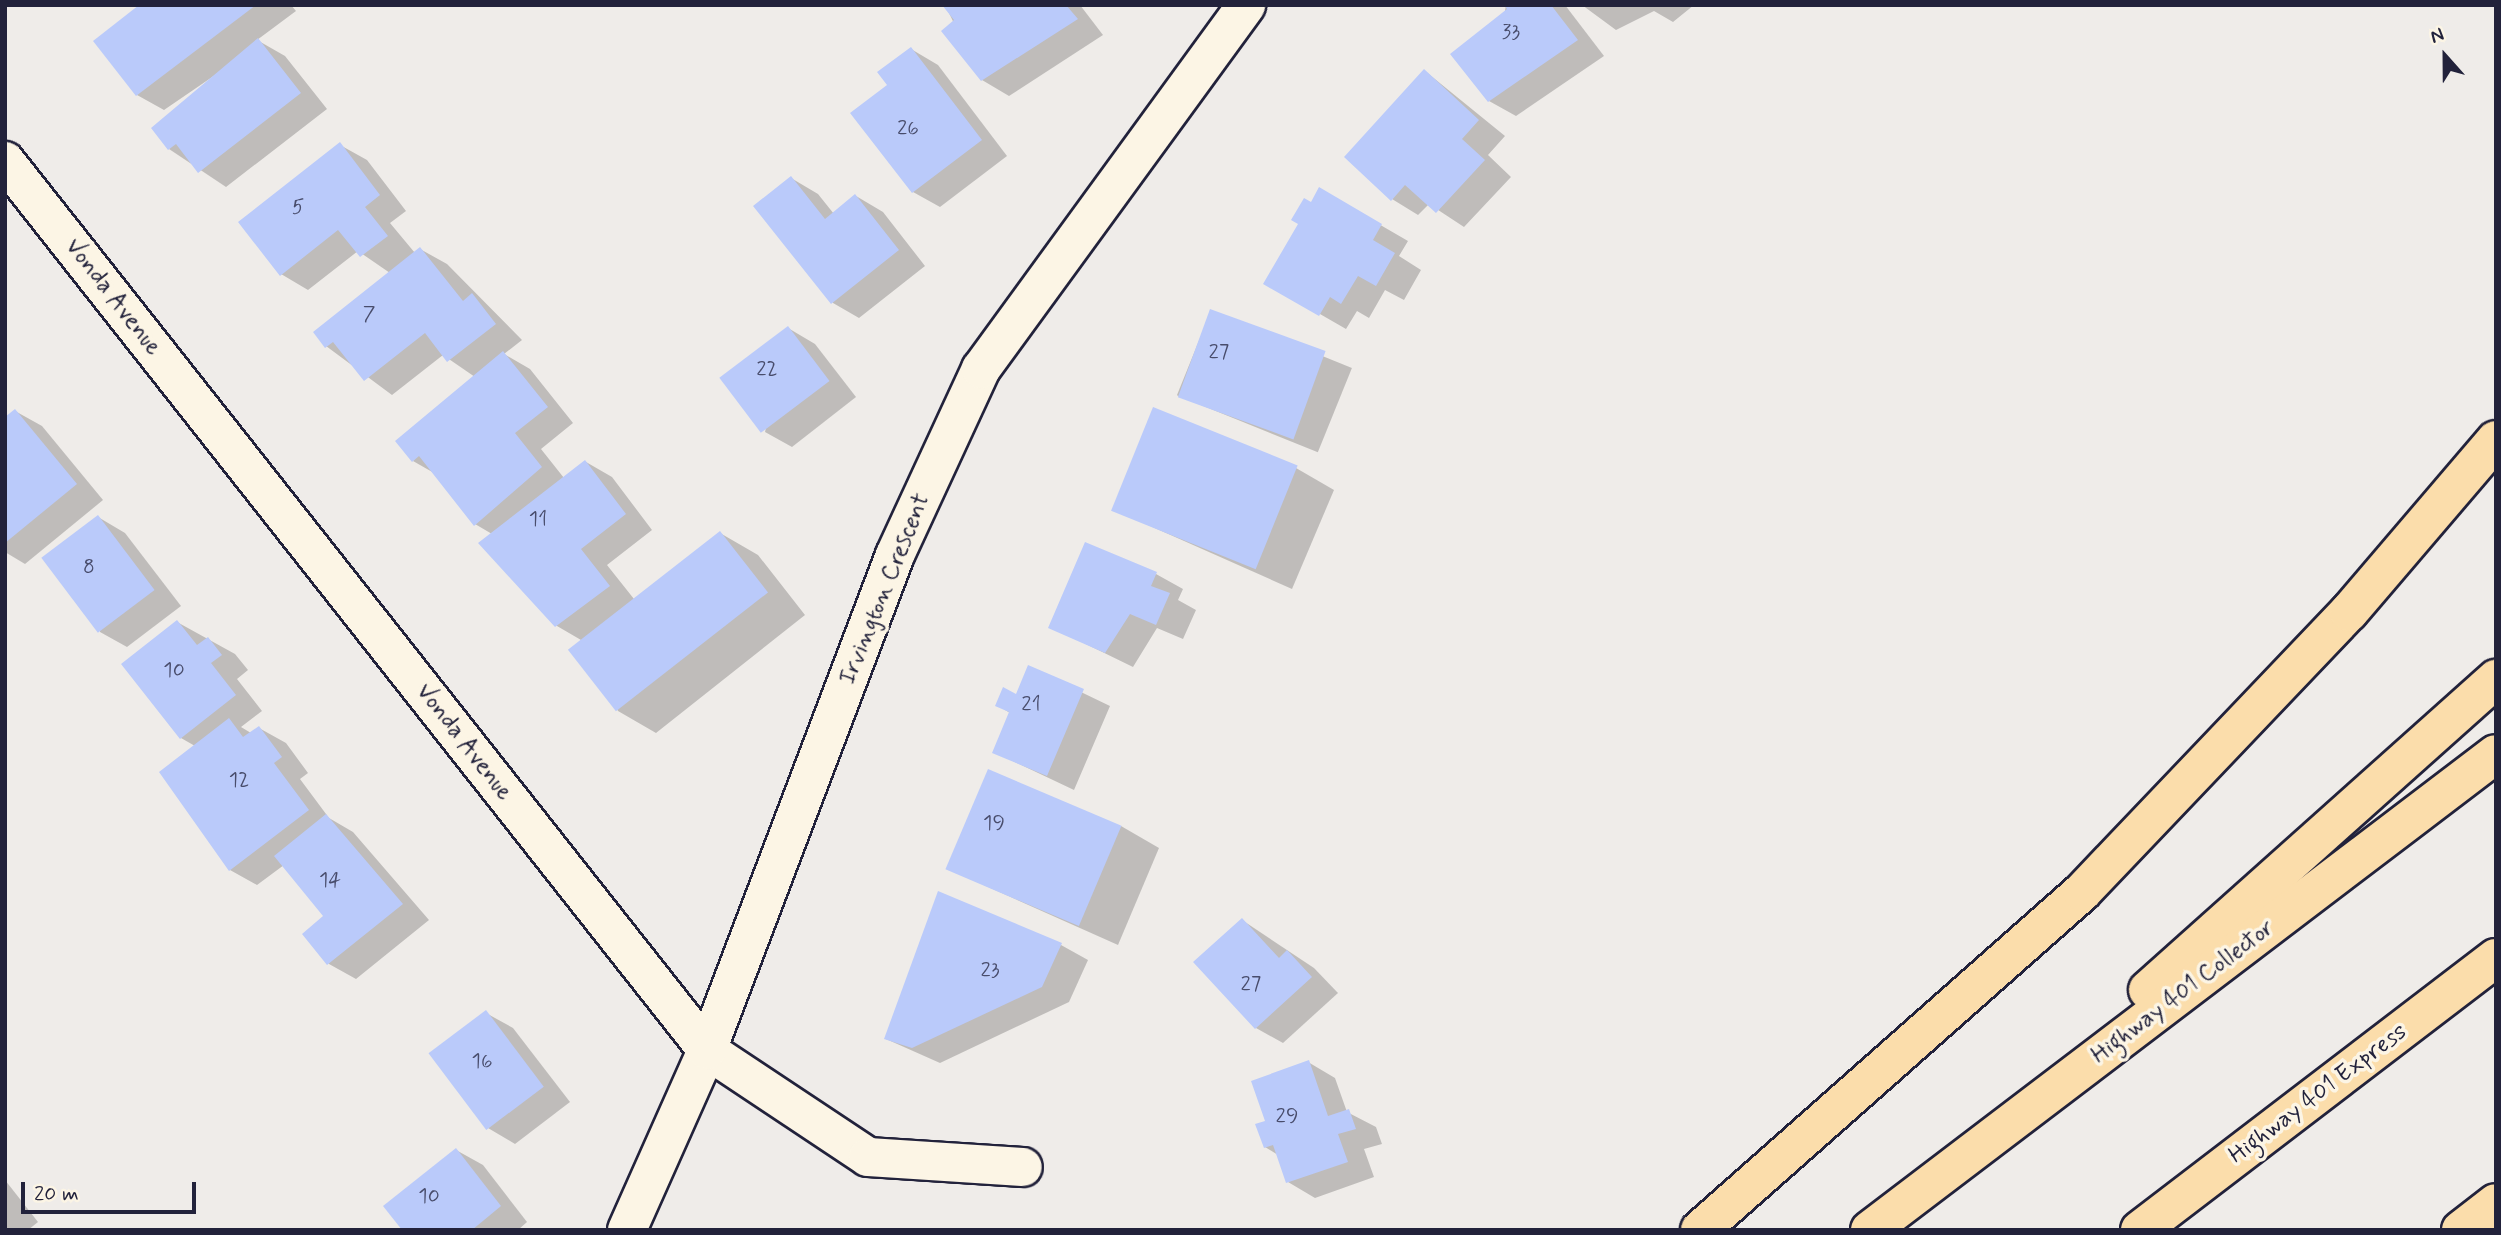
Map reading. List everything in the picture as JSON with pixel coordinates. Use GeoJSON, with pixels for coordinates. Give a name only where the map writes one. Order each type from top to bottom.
{"type":"FeatureCollection","features":[{"type":"Feature","properties":{"kind":"highway"},"geometry":{"type":"LineString","coordinates":[[1700,1230],[2082,892],[2348,612],[2496,440]]}},
{"type":"Feature","properties":{"kind":"highway"},"geometry":{"type":"LineString","coordinates":[[1934,1181],[2496,678]]}},
{"type":"Feature","properties":{"kind":"highway","name":"Highway 401 Collector"},"geometry":{"type":"LineString","coordinates":[[1870,1230],[2496,754]]}},
{"type":"Feature","properties":{"kind":"highway","name":"Highway 401 Express"},"geometry":{"type":"LineString","coordinates":[[2140,1230],[2496,958]]}},
{"type":"Feature","properties":{"kind":"highway"},"geometry":{"type":"LineString","coordinates":[[2461,1230],[2496,1203]]}},
{"type":"Feature","properties":{"kind":"street","name":"Irvington Crescent"},"geometry":{"type":"LineString","coordinates":[[627,1230],[707,1050],[895,555],[981,369],[1246,5]]}},
{"type":"Feature","properties":{"kind":"street","name":"Vonda Avenue"},"geometry":{"type":"LineString","coordinates":[[5,161],[707,1050],[868,1157],[1023,1167]]}},
{"type":"Feature","properties":{"kind":"building"},"geometry":{"type":"Polygon","coordinates":[[[139,5],[256,5],[136,96],[93,41],[139,5]]]}},
{"type":"Feature","properties":{"kind":"building"},"geometry":{"type":"Polygon","coordinates":[[[942,5],[1066,5],[1078,19],[981,81],[941,31],[954,20],[942,5]]]}},
{"type":"Feature","properties":{"kind":"building"},"geometry":{"type":"Polygon","coordinates":[[[1504,5],[1551,5],[1578,40],[1488,102],[1450,54],[1507,9],[1504,5]]]}},
{"type":"Feature","properties":{"kind":"building"},"geometry":{"type":"Polygon","coordinates":[[[258,38],[301,93],[198,173],[176,144],[168,150],[151,128],[258,38]]]}},
{"type":"Feature","properties":{"kind":"building"},"geometry":{"type":"Polygon","coordinates":[[[911,47],[982,140],[912,193],[850,113],[887,85],[877,72],[911,47]]]}},
{"type":"Feature","properties":{"kind":"building"},"geometry":{"type":"Polygon","coordinates":[[[1424,69],[1479,120],[1462,139],[1485,160],[1436,213],[1405,185],[1391,201],[1344,157],[1424,69]]]}},
{"type":"Feature","properties":{"kind":"building"},"geometry":{"type":"Polygon","coordinates":[[[340,142],[380,195],[365,207],[388,236],[360,257],[338,230],[280,276],[238,222],[340,142]]]}},
{"type":"Feature","properties":{"kind":"building"},"geometry":{"type":"Polygon","coordinates":[[[791,176],[825,219],[855,194],[899,250],[831,304],[753,206],[791,176]]]}},
{"type":"Feature","properties":{"kind":"building"},"geometry":{"type":"Polygon","coordinates":[[[1319,187],[1382,224],[1373,240],[1395,253],[1376,286],[1358,276],[1341,304],[1330,297],[1319,316],[1263,284],[1298,224],[1291,220],[1304,198],[1311,202],[1319,187]]]}},
{"type":"Feature","properties":{"kind":"building"},"geometry":{"type":"Polygon","coordinates":[[[420,247],[463,301],[472,293],[496,324],[447,362],[425,333],[364,381],[333,342],[325,348],[313,332],[420,247]]]}},
{"type":"Feature","properties":{"kind":"building"},"geometry":{"type":"Polygon","coordinates":[[[1210,309],[1326,351],[1293,439],[1178,397],[1210,309]]]}},
{"type":"Feature","properties":{"kind":"building"},"geometry":{"type":"Polygon","coordinates":[[[788,326],[830,381],[761,433],[719,378],[788,326]]]}},
{"type":"Feature","properties":{"kind":"building"},"geometry":{"type":"Polygon","coordinates":[[[503,351],[548,407],[515,433],[542,467],[474,526],[419,456],[412,462],[395,441],[503,351]]]}},
{"type":"Feature","properties":{"kind":"building"},"geometry":{"type":"Polygon","coordinates":[[[1153,407],[1298,465],[1256,569],[1111,511],[1153,407]]]}},
{"type":"Feature","properties":{"kind":"building"},"geometry":{"type":"Polygon","coordinates":[[[15,409],[77,484],[5,543],[5,417],[15,409]]]}},
{"type":"Feature","properties":{"kind":"building"},"geometry":{"type":"Polygon","coordinates":[[[585,460],[626,514],[581,549],[610,586],[555,627],[478,543],[585,460]]]}},
{"type":"Feature","properties":{"kind":"building"},"geometry":{"type":"Polygon","coordinates":[[[98,515],[155,590],[98,633],[41,558],[98,515]]]}},
{"type":"Feature","properties":{"kind":"building"},"geometry":{"type":"Polygon","coordinates":[[[720,531],[768,592],[616,711],[568,650],[720,531]]]}},
{"type":"Feature","properties":{"kind":"building"},"geometry":{"type":"Polygon","coordinates":[[[1085,542],[1157,572],[1151,586],[1170,593],[1156,625],[1130,614],[1105,653],[1048,628],[1085,542]]]}},
{"type":"Feature","properties":{"kind":"building"},"geometry":{"type":"Polygon","coordinates":[[[177,620],[197,645],[208,637],[222,655],[211,663],[236,695],[180,739],[121,664],[177,620]]]}},
{"type":"Feature","properties":{"kind":"building"},"geometry":{"type":"Polygon","coordinates":[[[1028,665],[1084,689],[1047,776],[992,753],[1009,712],[995,706],[1003,687],[1016,694],[1028,665]]]}},
{"type":"Feature","properties":{"kind":"building"},"geometry":{"type":"Polygon","coordinates":[[[229,718],[243,737],[259,726],[282,757],[274,763],[309,810],[229,871],[159,772],[229,718]]]}},
{"type":"Feature","properties":{"kind":"building"},"geometry":{"type":"Polygon","coordinates":[[[988,769],[1121,826],[1079,926],[945,869],[988,769]]]}},
{"type":"Feature","properties":{"kind":"building"},"geometry":{"type":"Polygon","coordinates":[[[326,814],[403,904],[327,965],[302,934],[323,916],[274,856],[326,814]]]}},
{"type":"Feature","properties":{"kind":"building"},"geometry":{"type":"Polygon","coordinates":[[[938,891],[1062,943],[1042,987],[912,1048],[884,1039],[938,891]]]}},
{"type":"Feature","properties":{"kind":"building"},"geometry":{"type":"Polygon","coordinates":[[[1242,918],[1279,958],[1287,950],[1312,977],[1255,1029],[1193,962],[1242,918]]]}},
{"type":"Feature","properties":{"kind":"building"},"geometry":{"type":"Polygon","coordinates":[[[486,1010],[544,1087],[486,1130],[428,1053],[486,1010]]]}},
{"type":"Feature","properties":{"kind":"building"},"geometry":{"type":"Polygon","coordinates":[[[1309,1060],[1328,1116],[1349,1109],[1356,1129],[1338,1134],[1348,1162],[1286,1183],[1273,1145],[1264,1148],[1255,1124],[1265,1121],[1251,1081],[1309,1060]]]}},
{"type":"Feature","properties":{"kind":"building"},"geometry":{"type":"Polygon","coordinates":[[[456,1148],[501,1206],[472,1230],[402,1230],[383,1206],[456,1148]]]}}]}
